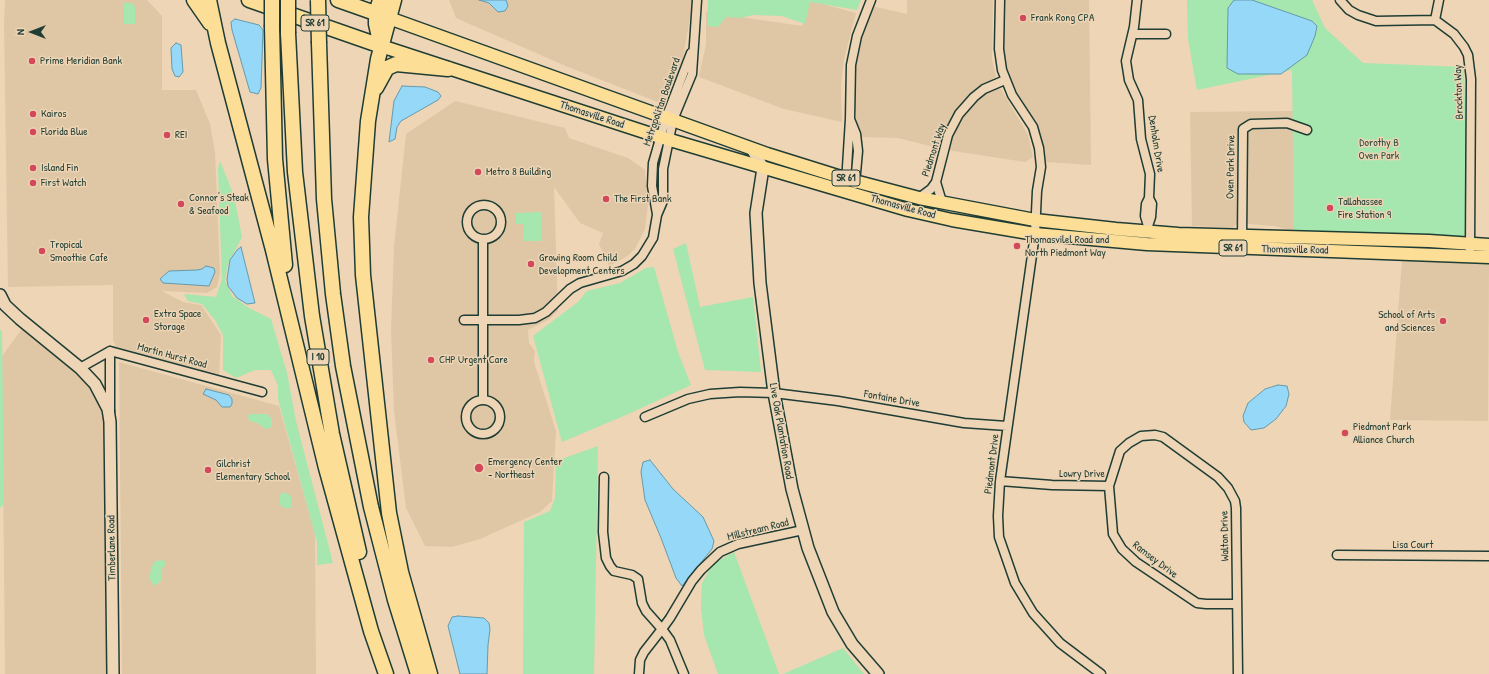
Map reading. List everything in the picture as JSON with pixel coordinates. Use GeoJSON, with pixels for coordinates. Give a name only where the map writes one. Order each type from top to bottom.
{"type":"FeatureCollection","features":[{"type":"Feature","properties":{"kind":"highway"},"geometry":{"type":"LineString","coordinates":[[194,0],[209,22],[222,59]]}},
{"type":"Feature","properties":{"kind":"highway"},"geometry":{"type":"LineString","coordinates":[[209,0],[222,59],[301,362],[326,468],[368,619],[386,674]]}},
{"type":"Feature","properties":{"kind":"highway","name":"Thomasville Road"},"geometry":{"type":"LineString","coordinates":[[249,0],[381,46]]}},
{"type":"Feature","properties":{"kind":"highway"},"geometry":{"type":"LineString","coordinates":[[272,0],[274,126],[278,206],[287,279],[301,362]]}},
{"type":"Feature","properties":{"kind":"highway","name":"I 10"},"geometry":{"type":"LineString","coordinates":[[288,0],[291,117],[297,196],[305,267],[318,357],[337,458],[353,528],[394,674]]}},
{"type":"Feature","properties":{"kind":"highway","name":"I 10"},"geometry":{"type":"LineString","coordinates":[[318,0],[324,199],[332,294],[341,358],[371,507],[395,600],[418,674]]}},
{"type":"Feature","properties":{"kind":"highway","name":"Thomasville Road"},"geometry":{"type":"LineString","coordinates":[[338,0],[382,10]]}},
{"type":"Feature","properties":{"kind":"highway"},"geometry":{"type":"LineString","coordinates":[[394,0],[382,10],[381,46],[371,97],[364,151],[361,217],[364,294],[389,513],[401,572],[430,674]]}},
{"type":"Feature","properties":{"kind":"highway"},"geometry":{"type":"LineString","coordinates":[[371,97],[385,71],[393,64],[402,63],[448,69]]}},
{"type":"Feature","properties":{"kind":"main road","name":"Thomasville Road"},"geometry":{"type":"LineString","coordinates":[[382,10],[670,119],[752,148],[851,180],[919,198],[1035,220],[1242,235],[1304,237],[1380,246],[1470,249],[1489,245]]}},
{"type":"Feature","properties":{"kind":"main road","name":"Thomasville Road"},"geometry":{"type":"LineString","coordinates":[[381,46],[448,69],[665,138],[848,193],[939,217],[1035,234],[1147,244],[1304,250],[1380,246]]}},
{"type":"Feature","properties":{"kind":"main road"},"geometry":{"type":"LineString","coordinates":[[939,217],[942,202]]}},
{"type":"Feature","properties":{"kind":"main road"},"geometry":{"type":"LineString","coordinates":[[1304,237],[1304,250]]}},
{"type":"Feature","properties":{"kind":"main road","name":"Thomasville Road"},"geometry":{"type":"LineString","coordinates":[[1470,249],[1489,257]]}},
{"type":"Feature","properties":{"kind":"street","name":"Metropolitan Boulevard"},"geometry":{"type":"LineString","coordinates":[[464,320],[535,318],[546,312],[570,289],[580,283],[622,271],[634,264],[649,247],[653,238],[657,215],[651,173],[665,138],[670,119],[692,74],[697,0]]}},
{"type":"Feature","properties":{"kind":"street"},"geometry":{"type":"LineString","coordinates":[[848,193],[858,151],[856,134],[850,119],[849,83],[857,36],[871,0]]}},
{"type":"Feature","properties":{"kind":"street","name":"Piedmont Drive"},"geometry":{"type":"LineString","coordinates":[[1000,0],[999,49],[1005,80],[1012,95],[1033,127],[1040,148],[1041,167],[1035,220],[1035,234],[1000,481],[998,516],[999,537],[1008,565],[1023,598],[1048,632],[1101,674]]}},
{"type":"Feature","properties":{"kind":"street","name":"Denholm Drive"},"geometry":{"type":"LineString","coordinates":[[1137,0],[1133,34],[1127,56],[1127,71],[1138,100],[1141,139],[1150,174],[1149,198],[1152,204],[1147,244]]}},
{"type":"Feature","properties":{"kind":"street"},"geometry":{"type":"LineString","coordinates":[[1340,0],[1358,16],[1376,21],[1435,20],[1439,0]]}},
{"type":"Feature","properties":{"kind":"street","name":"Brockton Way"},"geometry":{"type":"LineString","coordinates":[[1435,20],[1454,34],[1468,55],[1471,79],[1470,249]]}},
{"type":"Feature","properties":{"kind":"street"},"geometry":{"type":"LineString","coordinates":[[1133,34],[1166,34]]}},
{"type":"Feature","properties":{"kind":"street","name":"Piedmont Way"},"geometry":{"type":"LineString","coordinates":[[919,198],[931,189],[936,182],[948,135],[959,114],[974,97],[984,90],[1005,80]]}},
{"type":"Feature","properties":{"kind":"street","name":"Oven Park Drive"},"geometry":{"type":"LineString","coordinates":[[1241,248],[1242,129],[1251,124],[1287,124],[1307,130]]}},
{"type":"Feature","properties":{"kind":"street"},"geometry":{"type":"LineString","coordinates":[[752,148],[763,168],[776,162],[787,160]]}},
{"type":"Feature","properties":{"kind":"street","name":"Live Oak Plantation Road"},"geometry":{"type":"LineString","coordinates":[[763,168],[758,194],[756,232],[760,283],[774,393],[790,482],[803,530],[820,582],[840,626],[852,644],[878,674]]}},
{"type":"Feature","properties":{"kind":"street"},"geometry":{"type":"LineString","coordinates":[[936,182],[942,202]]}},
{"type":"Feature","properties":{"kind":"street"},"geometry":{"type":"LineString","coordinates":[[483,204],[496,210],[500,216],[501,225],[493,236],[483,239],[471,234],[466,222],[470,211],[476,206],[483,204]]}},
{"type":"Feature","properties":{"kind":"street"},"geometry":{"type":"LineString","coordinates":[[483,239],[483,399]]}},
{"type":"Feature","properties":{"kind":"street","name":"Timberlane Road"},"geometry":{"type":"LineString","coordinates":[[2,303],[80,368],[96,384],[108,409],[110,422]]}},
{"type":"Feature","properties":{"kind":"street"},"geometry":{"type":"LineString","coordinates":[[80,368],[110,351]]}},
{"type":"Feature","properties":{"kind":"street","name":"Timberlane Road"},"geometry":{"type":"LineString","coordinates":[[110,351],[113,674]]}},
{"type":"Feature","properties":{"kind":"street","name":"Martin Hurst Road"},"geometry":{"type":"LineString","coordinates":[[110,351],[262,392]]}},
{"type":"Feature","properties":{"kind":"street"},"geometry":{"type":"LineString","coordinates":[[645,417],[674,404],[697,397],[740,392],[774,393]]}},
{"type":"Feature","properties":{"kind":"street","name":"Fontaine Drive"},"geometry":{"type":"LineString","coordinates":[[774,393],[838,400],[964,423],[1007,426]]}},
{"type":"Feature","properties":{"kind":"street"},"geometry":{"type":"LineString","coordinates":[[483,399],[495,404],[501,416],[495,430],[483,434],[470,428],[466,417],[470,405],[477,400],[483,399]]}},
{"type":"Feature","properties":{"kind":"street","name":"Lowry Drive"},"geometry":{"type":"LineString","coordinates":[[1000,481],[1052,485],[1109,486],[1120,452],[1129,443],[1138,438],[1158,436]]}},
{"type":"Feature","properties":{"kind":"street","name":"Walton Drive"},"geometry":{"type":"LineString","coordinates":[[1158,436],[1163,437],[1218,477],[1228,488],[1235,501],[1238,674]]}},
{"type":"Feature","properties":{"kind":"street"},"geometry":{"type":"LineString","coordinates":[[604,476],[603,532],[606,558],[614,571],[632,575],[638,579],[642,603],[646,611],[670,640],[684,674]]}},
{"type":"Feature","properties":{"kind":"street","name":"Ramsey Drive"},"geometry":{"type":"LineString","coordinates":[[1109,486],[1113,534],[1122,548],[1136,562],[1197,603],[1236,604]]}},
{"type":"Feature","properties":{"kind":"street","name":"Millstream Road"},"geometry":{"type":"LineString","coordinates":[[639,674],[640,660],[644,652],[670,618],[692,581],[720,552],[738,544],[803,530]]}},
{"type":"Feature","properties":{"kind":"street","name":"Lisa Court"},"geometry":{"type":"LineString","coordinates":[[1337,555],[1489,556]]}},
{"type":"Feature","properties":{"kind":"shaded area"},"geometry":{"type":"Polygon","coordinates":[[[5,0],[147,0],[162,16],[162,90],[196,90],[210,124],[215,152],[220,273],[217,287],[207,293],[162,291],[183,302],[201,305],[221,335],[219,376],[116,347],[113,340],[113,285],[8,287],[4,24],[5,0]]]}},
{"type":"Feature","properties":{"kind":"shaded area"},"geometry":{"type":"Polygon","coordinates":[[[449,0],[693,0],[683,58],[673,85],[663,104],[568,67],[456,18],[449,0]]]}},
{"type":"Feature","properties":{"kind":"shaded area"},"geometry":{"type":"Polygon","coordinates":[[[808,0],[856,13],[844,59],[841,85],[842,122],[784,109],[699,77],[706,44],[706,12],[802,26],[808,0]]]}},
{"type":"Feature","properties":{"kind":"shaded area"},"geometry":{"type":"Polygon","coordinates":[[[907,0],[993,0],[992,59],[996,77],[977,89],[963,102],[952,116],[938,148],[898,138],[860,137],[857,126],[854,99],[854,67],[862,32],[871,6],[907,14],[907,0]]]}},
{"type":"Feature","properties":{"kind":"shaded area"},"geometry":{"type":"Polygon","coordinates":[[[1004,0],[1089,0],[1091,165],[1045,162],[1039,131],[1018,98],[1008,76],[1004,59],[1004,0]]]}},
{"type":"Feature","properties":{"kind":"shaded area"},"geometry":{"type":"Polygon","coordinates":[[[994,89],[1001,89],[1028,135],[1033,157],[1025,162],[947,150],[959,120],[970,106],[985,93],[994,89]]]}},
{"type":"Feature","properties":{"kind":"shaded area"},"geometry":{"type":"Polygon","coordinates":[[[455,101],[565,128],[569,138],[628,158],[645,170],[648,205],[645,229],[635,249],[626,257],[609,266],[599,244],[603,233],[580,223],[554,187],[558,311],[548,320],[528,330],[529,343],[535,351],[534,362],[556,431],[552,501],[540,512],[480,539],[452,547],[425,546],[406,508],[394,411],[391,330],[394,247],[406,134],[455,101]]]}},
{"type":"Feature","properties":{"kind":"shaded area"},"geometry":{"type":"Polygon","coordinates":[[[1293,111],[1294,231],[1274,226],[1249,224],[1236,224],[1233,228],[1192,226],[1190,112],[1293,111]]]}},
{"type":"Feature","properties":{"kind":"shaded area","name":"School of Arts and Sciences"},"geometry":{"type":"Polygon","coordinates":[[[1402,260],[1489,264],[1488,421],[1390,420],[1402,260]]]}},
{"type":"Feature","properties":{"kind":"shaded area"},"geometry":{"type":"Polygon","coordinates":[[[22,329],[75,370],[89,384],[101,404],[105,417],[107,674],[5,674],[2,356],[22,329]]]}},
{"type":"Feature","properties":{"kind":"shaded area","name":"Gilchrist Elementary School"},"geometry":{"type":"Polygon","coordinates":[[[119,362],[279,406],[315,534],[316,674],[122,674],[119,362]]]}},
{"type":"Feature","properties":{"kind":"green space"},"geometry":{"type":"Polygon","coordinates":[[[708,0],[861,0],[857,10],[810,2],[805,24],[782,16],[753,15],[740,18],[726,17],[718,27],[707,26],[708,0]]]}},
{"type":"Feature","properties":{"kind":"green space","name":"Dorothy B Oven Park"},"geometry":{"type":"Polygon","coordinates":[[[1187,0],[1312,0],[1325,28],[1363,63],[1464,67],[1465,101],[1468,119],[1465,177],[1466,238],[1294,231],[1292,70],[1197,90],[1188,39],[1187,0]]]}},
{"type":"Feature","properties":{"kind":"green space"},"geometry":{"type":"Polygon","coordinates":[[[124,3],[132,3],[135,7],[135,24],[124,24],[124,3]]]}},
{"type":"Feature","properties":{"kind":"green space"},"geometry":{"type":"Polygon","coordinates":[[[220,161],[234,196],[242,237],[228,264],[225,280],[232,296],[249,308],[271,319],[287,373],[296,421],[333,563],[317,565],[317,542],[278,399],[278,386],[271,370],[255,370],[236,378],[223,370],[223,335],[215,320],[202,304],[188,301],[184,294],[216,297],[222,279],[218,168],[220,161]]]}},
{"type":"Feature","properties":{"kind":"green space"},"geometry":{"type":"Polygon","coordinates":[[[542,212],[542,241],[523,241],[524,224],[516,224],[516,213],[542,212]]]}},
{"type":"Feature","properties":{"kind":"green space"},"geometry":{"type":"Polygon","coordinates":[[[686,243],[700,307],[753,297],[761,372],[705,370],[673,249],[686,243]]]}},
{"type":"Feature","properties":{"kind":"green space"},"geometry":{"type":"Polygon","coordinates":[[[654,267],[678,352],[691,385],[562,442],[533,336],[578,302],[587,291],[620,283],[646,268],[654,267]]]}},
{"type":"Feature","properties":{"kind":"green space"},"geometry":{"type":"Polygon","coordinates":[[[0,330],[2,331],[4,504],[0,508],[0,330]]]}},
{"type":"Feature","properties":{"kind":"green space"},"geometry":{"type":"Polygon","coordinates":[[[249,414],[267,414],[272,419],[272,427],[266,429],[257,423],[250,421],[248,418],[249,414]]]}},
{"type":"Feature","properties":{"kind":"green space"},"geometry":{"type":"Polygon","coordinates":[[[598,446],[594,674],[523,674],[524,522],[550,511],[555,498],[556,461],[598,446]]]}},
{"type":"Feature","properties":{"kind":"green space"},"geometry":{"type":"Polygon","coordinates":[[[284,492],[291,496],[292,506],[290,508],[284,508],[279,504],[280,495],[284,492]]]}},
{"type":"Feature","properties":{"kind":"green space"},"geometry":{"type":"Polygon","coordinates":[[[734,552],[779,674],[718,674],[704,635],[701,608],[702,583],[713,564],[734,552]]]}},
{"type":"Feature","properties":{"kind":"green space"},"geometry":{"type":"Polygon","coordinates":[[[164,560],[166,564],[161,570],[161,581],[154,586],[149,578],[152,566],[155,561],[164,560]]]}},
{"type":"Feature","properties":{"kind":"green space"},"geometry":{"type":"Polygon","coordinates":[[[843,648],[864,674],[783,674],[843,648]]]}},
{"type":"Feature","properties":{"kind":"water"},"geometry":{"type":"Polygon","coordinates":[[[479,0],[506,0],[508,6],[505,11],[498,12],[489,3],[479,0]]]}},
{"type":"Feature","properties":{"kind":"water"},"geometry":{"type":"Polygon","coordinates":[[[1234,0],[1252,0],[1312,21],[1317,26],[1315,36],[1307,55],[1281,74],[1238,74],[1227,68],[1228,8],[1234,0]]]}},
{"type":"Feature","properties":{"kind":"water"},"geometry":{"type":"Polygon","coordinates":[[[235,19],[259,25],[263,30],[261,88],[258,94],[250,92],[232,30],[231,22],[235,19]]]}},
{"type":"Feature","properties":{"kind":"water"},"geometry":{"type":"Polygon","coordinates":[[[176,43],[181,45],[183,72],[179,77],[175,76],[172,69],[171,48],[176,43]]]}},
{"type":"Feature","properties":{"kind":"water"},"geometry":{"type":"Polygon","coordinates":[[[402,86],[425,87],[438,92],[441,96],[438,100],[401,121],[397,127],[395,139],[389,142],[394,101],[402,86]]]}},
{"type":"Feature","properties":{"kind":"water"},"geometry":{"type":"Polygon","coordinates":[[[241,247],[255,303],[247,304],[237,298],[228,286],[227,279],[230,260],[241,247]]]}},
{"type":"Feature","properties":{"kind":"water"},"geometry":{"type":"Polygon","coordinates":[[[206,266],[214,268],[215,272],[209,286],[163,283],[160,279],[169,271],[197,270],[206,266]]]}},
{"type":"Feature","properties":{"kind":"water"},"geometry":{"type":"Polygon","coordinates":[[[1278,385],[1287,386],[1289,394],[1286,406],[1276,419],[1264,428],[1251,430],[1244,422],[1243,416],[1248,403],[1265,389],[1278,385]]]}},
{"type":"Feature","properties":{"kind":"water"},"geometry":{"type":"Polygon","coordinates":[[[206,389],[229,395],[232,399],[232,404],[230,407],[222,407],[216,400],[203,394],[206,389]]]}},
{"type":"Feature","properties":{"kind":"water"},"geometry":{"type":"Polygon","coordinates":[[[650,460],[673,489],[703,517],[714,541],[712,549],[682,586],[676,578],[645,500],[641,472],[643,462],[650,460]]]}},
{"type":"Feature","properties":{"kind":"water"},"geometry":{"type":"Polygon","coordinates":[[[452,617],[484,618],[489,623],[490,629],[487,674],[460,674],[448,626],[452,617]]]}},
{"type":"Feature","properties":{"kind":"place","name":"Frank Rong CPA"},"geometry":{"type":"Point","coordinates":[1023,18]}},
{"type":"Feature","properties":{"kind":"place","name":"Prime Meridian Bank"},"geometry":{"type":"Point","coordinates":[32,61]}},
{"type":"Feature","properties":{"kind":"place","name":"Kairos"},"geometry":{"type":"Point","coordinates":[33,114]}},
{"type":"Feature","properties":{"kind":"place","name":"Florida Blue"},"geometry":{"type":"Point","coordinates":[33,132]}},
{"type":"Feature","properties":{"kind":"place","name":"REI"},"geometry":{"type":"Point","coordinates":[167,135]}},
{"type":"Feature","properties":{"kind":"place","name":"Island Fin"},"geometry":{"type":"Point","coordinates":[33,168]}},
{"type":"Feature","properties":{"kind":"place","name":"Metro 8 Building"},"geometry":{"type":"Point","coordinates":[478,172]}},
{"type":"Feature","properties":{"kind":"place","name":"First Watch"},"geometry":{"type":"Point","coordinates":[33,183]}},
{"type":"Feature","properties":{"kind":"place","name":"The First Bank"},"geometry":{"type":"Point","coordinates":[606,199]}},
{"type":"Feature","properties":{"kind":"place","name":"Connor's Steak & Seafood"},"geometry":{"type":"Point","coordinates":[181,204]}},
{"type":"Feature","properties":{"kind":"place","name":"Tallahassee Fire Station 9"},"geometry":{"type":"Point","coordinates":[1330,208]}},
{"type":"Feature","properties":{"kind":"place","name":"Thomasvilel Road and North Piedmont Way"},"geometry":{"type":"Point","coordinates":[1017,246]}},
{"type":"Feature","properties":{"kind":"place","name":"Tropical Smoothie Cafe"},"geometry":{"type":"Point","coordinates":[42,251]}},
{"type":"Feature","properties":{"kind":"place","name":"Growing Room Child Development Centers"},"geometry":{"type":"Point","coordinates":[531,264]}},
{"type":"Feature","properties":{"kind":"place","name":"Extra Space Storage"},"geometry":{"type":"Point","coordinates":[146,320]}},
{"type":"Feature","properties":{"kind":"place","name":"School of Arts and Sciences"},"geometry":{"type":"Point","coordinates":[1443,321]}},
{"type":"Feature","properties":{"kind":"place","name":"CHP Urgent Care"},"geometry":{"type":"Point","coordinates":[431,360]}},
{"type":"Feature","properties":{"kind":"place","name":"Piedmont Park Alliance Church"},"geometry":{"type":"Point","coordinates":[1345,433]}},
{"type":"Feature","properties":{"kind":"place","name":"Emergency Center - Northeast"},"geometry":{"type":"Point","coordinates":[479,468]}},
{"type":"Feature","properties":{"kind":"place","name":"Gilchrist Elementary School"},"geometry":{"type":"Point","coordinates":[208,470]}}]}
